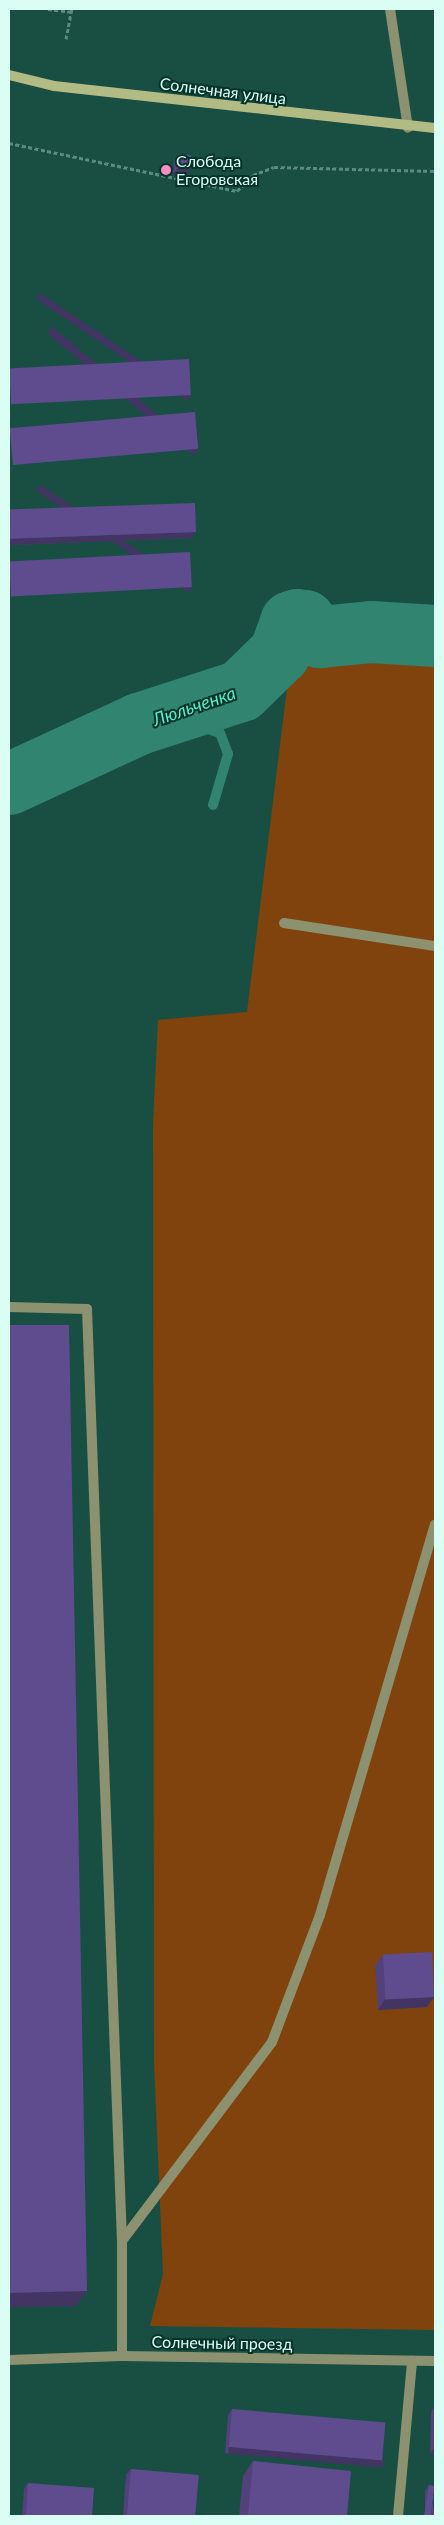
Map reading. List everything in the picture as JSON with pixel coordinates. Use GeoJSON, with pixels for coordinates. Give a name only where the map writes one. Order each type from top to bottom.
{"type":"FeatureCollection","features":[{"type":"Feature","properties":{"kind":"main road","name":"Солнечная улица"},"geometry":{"type":"LineString","coordinates":[[9,75],[54,86],[408,128],[435,128]]}},
{"type":"Feature","properties":{"kind":"street"},"geometry":{"type":"LineString","coordinates":[[390,9],[408,128]]}},
{"type":"Feature","properties":{"kind":"street"},"geometry":{"type":"LineString","coordinates":[[284,923],[435,946]]}},
{"type":"Feature","properties":{"kind":"street"},"geometry":{"type":"LineString","coordinates":[[9,1307],[87,1309],[122,2241],[122,2356]]}},
{"type":"Feature","properties":{"kind":"street"},"geometry":{"type":"LineString","coordinates":[[122,2241],[272,2042],[320,1916],[435,1526]]}},
{"type":"Feature","properties":{"kind":"street","name":"Солнечный проезд"},"geometry":{"type":"LineString","coordinates":[[9,2360],[122,2356],[435,2361]]}},
{"type":"Feature","properties":{"kind":"street"},"geometry":{"type":"LineString","coordinates":[[398,2516],[412,2361]]}},
{"type":"Feature","properties":{"kind":"path"},"geometry":{"type":"LineString","coordinates":[[48,9],[71,10],[66,39]]}},
{"type":"Feature","properties":{"kind":"path"},"geometry":{"type":"LineString","coordinates":[[9,143],[236,191],[253,175],[274,167],[435,171]]}},
{"type":"Feature","properties":{"kind":"shaded area"},"geometry":{"type":"Polygon","coordinates":[[[295,624],[435,631],[435,2330],[150,2326],[163,2274],[154,2062],[153,1124],[158,1020],[247,1012],[295,624]]]}},
{"type":"Feature","properties":{"kind":"building"},"geometry":{"type":"Polygon","coordinates":[[[178,154],[191,155],[190,169],[177,168],[178,154]]]}},
{"type":"Feature","properties":{"kind":"building"},"geometry":{"type":"Polygon","coordinates":[[[189,359],[191,395],[11,404],[9,368],[189,359]]]}},
{"type":"Feature","properties":{"kind":"building"},"geometry":{"type":"Polygon","coordinates":[[[195,412],[198,449],[13,465],[10,428],[195,412]]]}},
{"type":"Feature","properties":{"kind":"building"},"geometry":{"type":"Polygon","coordinates":[[[195,503],[196,532],[10,538],[9,509],[195,503]]]}},
{"type":"Feature","properties":{"kind":"building"},"geometry":{"type":"Polygon","coordinates":[[[190,552],[192,587],[11,596],[9,561],[190,552]]]}},
{"type":"Feature","properties":{"kind":"building"},"geometry":{"type":"Polygon","coordinates":[[[9,1325],[69,1325],[87,2291],[9,2293],[9,1325]]]}},
{"type":"Feature","properties":{"kind":"building"},"geometry":{"type":"Polygon","coordinates":[[[432,1952],[434,1997],[385,2000],[383,1955],[432,1952]]]}},
{"type":"Feature","properties":{"kind":"building"},"geometry":{"type":"Polygon","coordinates":[[[435,2406],[435,2449],[434,2448],[435,2406]]]}},
{"type":"Feature","properties":{"kind":"building"},"geometry":{"type":"Polygon","coordinates":[[[232,2409],[385,2422],[382,2460],[229,2447],[232,2409]]]}},
{"type":"Feature","properties":{"kind":"building"},"geometry":{"type":"Polygon","coordinates":[[[253,2461],[351,2471],[347,2516],[248,2516],[253,2461]]]}},
{"type":"Feature","properties":{"kind":"building"},"geometry":{"type":"Polygon","coordinates":[[[131,2469],[199,2475],[195,2516],[127,2516],[131,2469]]]}},
{"type":"Feature","properties":{"kind":"building"},"geometry":{"type":"Polygon","coordinates":[[[28,2483],[94,2488],[92,2516],[26,2516],[28,2483]]]}},
{"type":"Feature","properties":{"kind":"building"},"geometry":{"type":"Polygon","coordinates":[[[429,2485],[435,2486],[430,2516],[424,2516],[429,2485]]]}},
{"type":"Feature","properties":{"kind":"waterway","name":"Люльченка"},"geometry":{"type":"LineString","coordinates":[[9,784],[139,724],[241,691],[280,653],[291,622],[297,620],[305,621],[309,631],[320,637],[371,632],[435,636]]}},
{"type":"Feature","properties":{"kind":"waterway"},"geometry":{"type":"LineString","coordinates":[[167,715],[220,733],[228,754],[213,805]]}},
{"type":"Feature","properties":{"kind":"place","name":"Слобода Егоровская"},"geometry":{"type":"Point","coordinates":[166,170]}}]}
